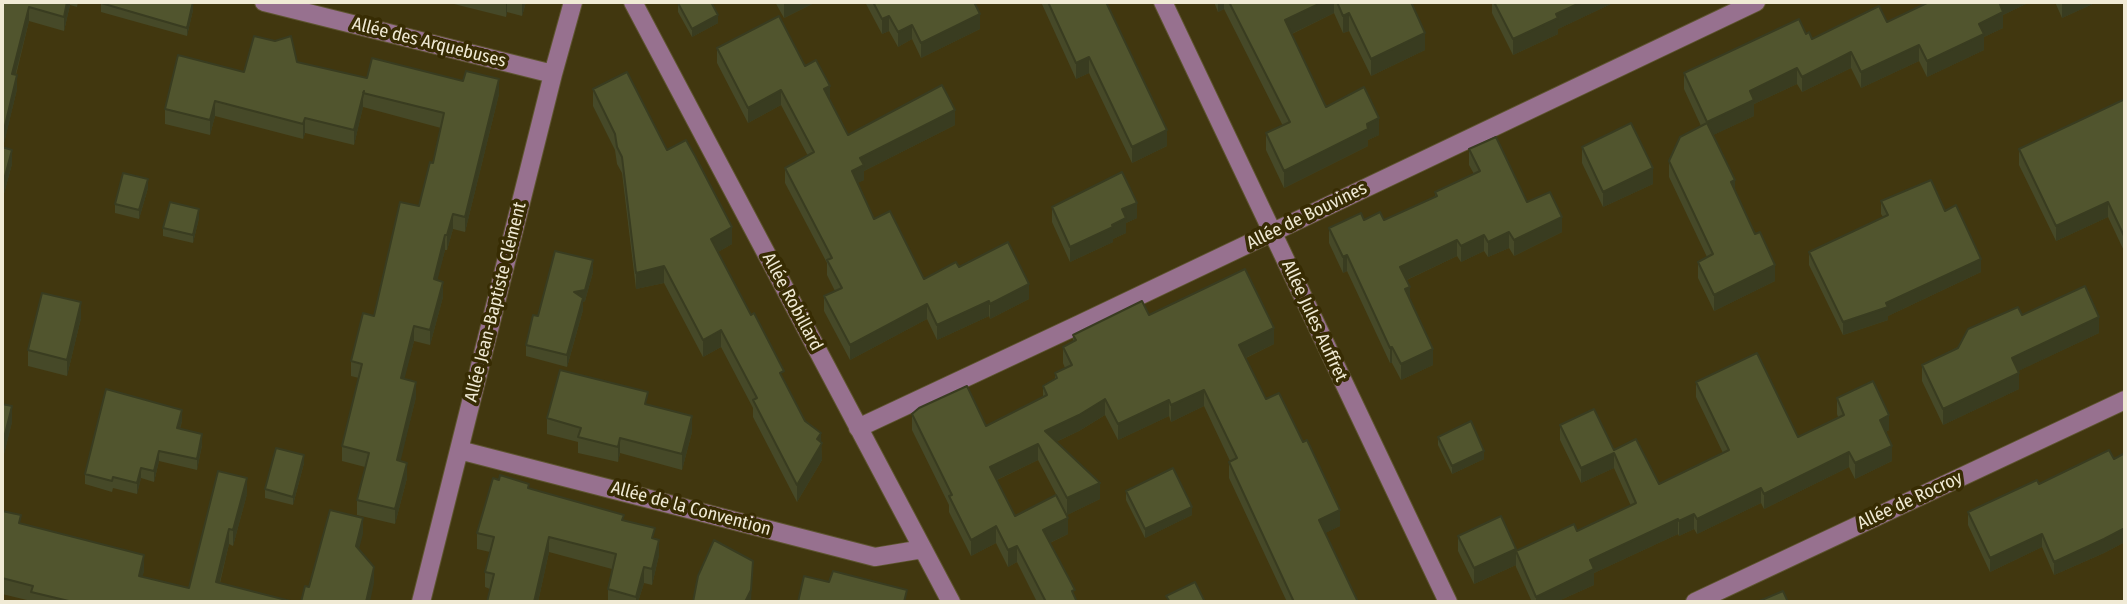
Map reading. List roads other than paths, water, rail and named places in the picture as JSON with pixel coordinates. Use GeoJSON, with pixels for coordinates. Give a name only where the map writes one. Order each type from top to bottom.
{"type":"FeatureCollection","features":[{"type":"Feature","properties":{"kind":"street","name":"Allée des Arquebuses"},"geometry":{"type":"LineString","coordinates":[[264,2],[553,74]]}},
{"type":"Feature","properties":{"kind":"street","name":"Allée Jean-Baptiste Clément"},"geometry":{"type":"LineString","coordinates":[[421,602],[573,2]]}},
{"type":"Feature","properties":{"kind":"street","name":"Allée Robillard"},"geometry":{"type":"LineString","coordinates":[[634,2],[951,602]]}},
{"type":"Feature","properties":{"kind":"street","name":"Allée Jules Auffret"},"geometry":{"type":"LineString","coordinates":[[1163,2],[1448,602]]}},
{"type":"Feature","properties":{"kind":"street","name":"Allée de Bouvines"},"geometry":{"type":"LineString","coordinates":[[858,428],[1756,2]]}},
{"type":"Feature","properties":{"kind":"street","name":"Allée de Rocroy"},"geometry":{"type":"LineString","coordinates":[[1695,602],[2125,400]]}},
{"type":"Feature","properties":{"kind":"street","name":"Allée de la Convention"},"geometry":{"type":"LineString","coordinates":[[459,450],[875,557],[923,549]]}}]}
